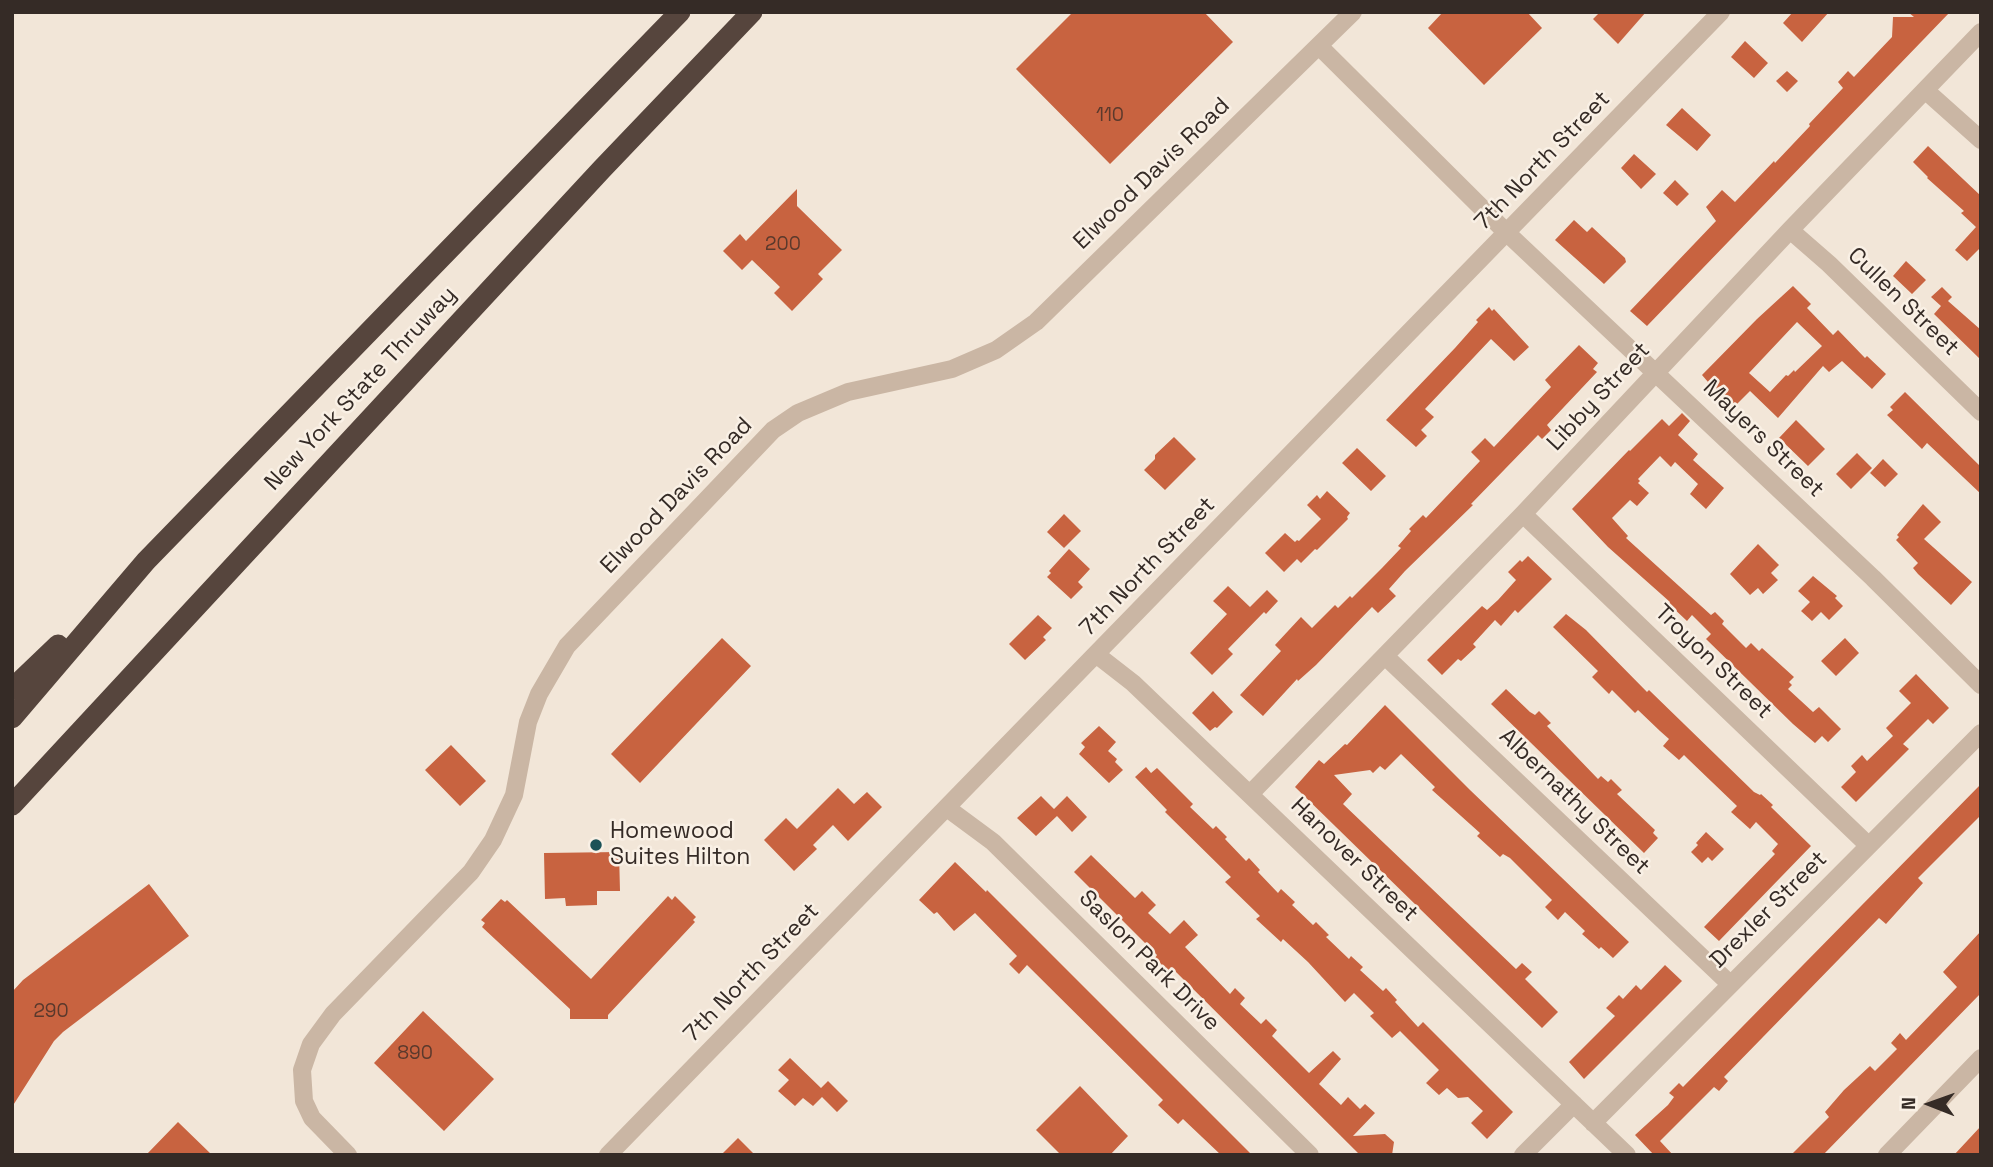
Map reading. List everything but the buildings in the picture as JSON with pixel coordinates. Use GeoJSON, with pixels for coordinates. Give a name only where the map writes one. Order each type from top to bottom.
{"type":"FeatureCollection","features":[{"type":"Feature","properties":{"kind":"highway","name":"New York State Thruway"},"geometry":{"type":"LineString","coordinates":[[12,718],[146,561],[680,12]]}},
{"type":"Feature","properties":{"kind":"highway","name":"New York State Thruway"},"geometry":{"type":"LineString","coordinates":[[12,807],[602,169],[752,12]]}},
{"type":"Feature","properties":{"kind":"highway"},"geometry":{"type":"LineString","coordinates":[[12,689],[146,561]]}},
{"type":"Feature","properties":{"kind":"street","name":"Elwood Davis Road"},"geometry":{"type":"LineString","coordinates":[[348,1155],[312,1118],[304,1101],[302,1070],[311,1044],[333,1014],[471,872],[494,839],[514,795],[528,722],[539,694],[567,646],[773,430],[799,413],[848,392],[952,369],[996,350],[1036,322],[1353,12]]}},
{"type":"Feature","properties":{"kind":"street","name":"7th North Street"},"geometry":{"type":"LineString","coordinates":[[608,1155],[1721,12]]}},
{"type":"Feature","properties":{"kind":"street","name":"Libby Street"},"geometry":{"type":"LineString","coordinates":[[1250,794],[1523,514],[1981,32]]}},
{"type":"Feature","properties":{"kind":"street"},"geometry":{"type":"LineString","coordinates":[[1319,46],[1507,233]]}},
{"type":"Feature","properties":{"kind":"street"},"geometry":{"type":"LineString","coordinates":[[1925,90],[1981,140]]}},
{"type":"Feature","properties":{"kind":"street","name":"Cullen Street"},"geometry":{"type":"LineString","coordinates":[[1790,230],[1829,264],[1981,412]]}},
{"type":"Feature","properties":{"kind":"street","name":"Mayers Street"},"geometry":{"type":"LineString","coordinates":[[1507,233],[1863,569],[1981,685]]}},
{"type":"Feature","properties":{"kind":"street","name":"Troyon Street"},"geometry":{"type":"LineString","coordinates":[[1523,514],[1868,845]]}},
{"type":"Feature","properties":{"kind":"street","name":"Hanover Street"},"geometry":{"type":"LineString","coordinates":[[1097,654],[1133,683],[1593,1123]]}},
{"type":"Feature","properties":{"kind":"street","name":"Albernathy Street"},"geometry":{"type":"LineString","coordinates":[[1385,656],[1730,984]]}},
{"type":"Feature","properties":{"kind":"street","name":"Drexler Street"},"geometry":{"type":"LineString","coordinates":[[1593,1123],[1981,733]]}},
{"type":"Feature","properties":{"kind":"street","name":"Saslon Park Drive"},"geometry":{"type":"LineString","coordinates":[[947,808],[993,842],[1310,1155]]}},
{"type":"Feature","properties":{"kind":"street"},"geometry":{"type":"LineString","coordinates":[[1887,1155],[1981,1058]]}},
{"type":"Feature","properties":{"kind":"street"},"geometry":{"type":"LineString","coordinates":[[1523,1155],[1574,1104]]}},
{"type":"Feature","properties":{"kind":"street"},"geometry":{"type":"LineString","coordinates":[[1593,1123],[1627,1155]]}},
{"type":"Feature","properties":{"kind":"place","name":"Homewood Suites Hilton"},"geometry":{"type":"Point","coordinates":[596,845]}}]}
